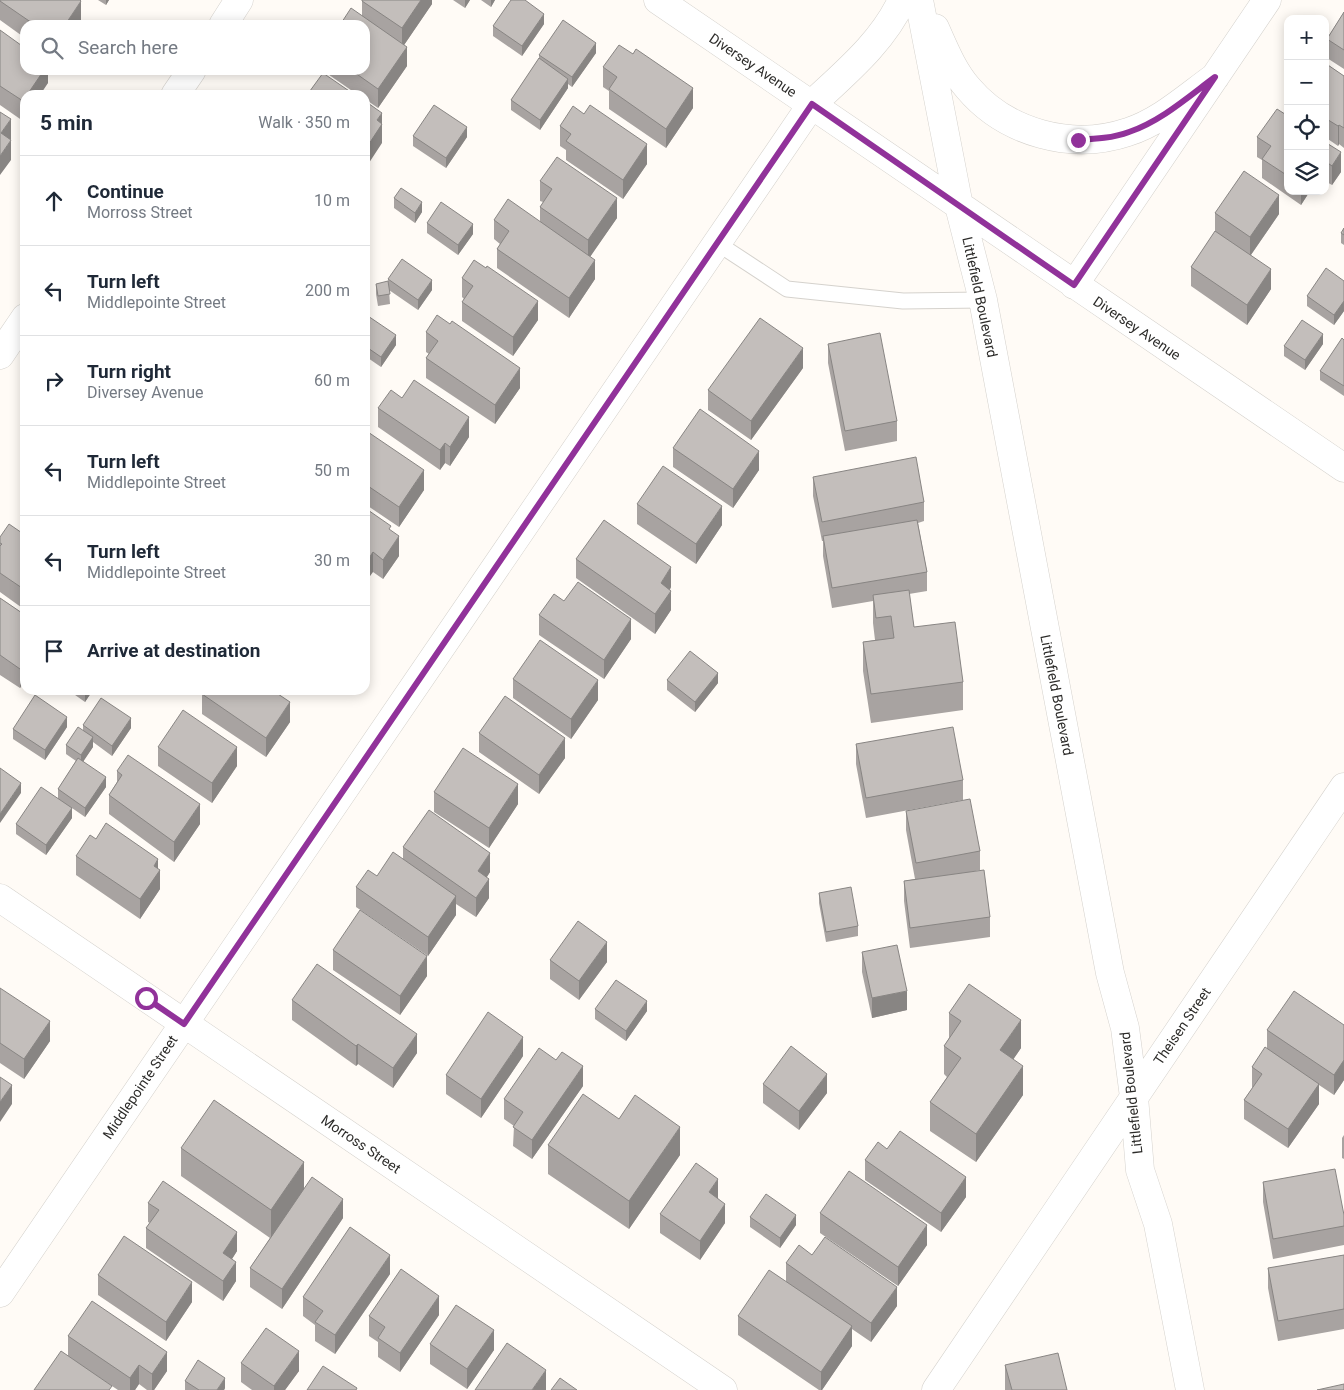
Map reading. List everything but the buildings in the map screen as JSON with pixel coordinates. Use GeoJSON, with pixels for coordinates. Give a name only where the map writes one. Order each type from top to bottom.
{"type":"FeatureCollection","features":[{"type":"Feature","properties":{"kind":"street"},"geometry":{"type":"LineString","coordinates":[[226,20],[240,0]]}},
{"type":"Feature","properties":{"kind":"street","name":"Diversey Avenue"},"geometry":{"type":"LineString","coordinates":[[658,0],[1344,468]]}},
{"type":"Feature","properties":{"kind":"street","name":"Middlepointe Street"},"geometry":{"type":"LineString","coordinates":[[0,1293],[812,104],[858,62],[893,19],[902,0]]}},
{"type":"Feature","properties":{"kind":"street"},"geometry":{"type":"LineString","coordinates":[[920,0],[949,60],[968,88],[999,116],[1037,134],[1078,140],[1104,138],[1129,132],[1159,118],[1215,77]]}},
{"type":"Feature","properties":{"kind":"street","name":"Littlefield Boulevard"},"geometry":{"type":"LineString","coordinates":[[920,0],[959,206],[982,300],[1110,973],[1125,1028],[1134,1097],[1140,1170],[1158,1224],[1190,1390]]}},
{"type":"Feature","properties":{"kind":"street"},"geometry":{"type":"LineString","coordinates":[[1074,285],[1267,0]]}},
{"type":"Feature","properties":{"kind":"street"},"geometry":{"type":"LineString","coordinates":[[178,90],[189,75]]}},
{"type":"Feature","properties":{"kind":"street"},"geometry":{"type":"LineString","coordinates":[[0,355],[20,325]]}},
{"type":"Feature","properties":{"kind":"street","name":"Theisen Street"},"geometry":{"type":"LineString","coordinates":[[936,1390],[1344,787]]}},
{"type":"Feature","properties":{"kind":"street","name":"Morross Street"},"geometry":{"type":"LineString","coordinates":[[0,898],[723,1390]]}},
{"type":"Feature","properties":{"kind":"lane"},"geometry":{"type":"LineString","coordinates":[[717,243],[787,289],[903,301],[982,300]]}},
{"type":"Feature","properties":{"kind":"route"},"geometry":{"type":"LineString","coordinates":[[146,998],[184,1024],[812,104],[1074,285],[1215,77],[1159,118],[1129,132],[1104,138],[1078,140]]}}]}
